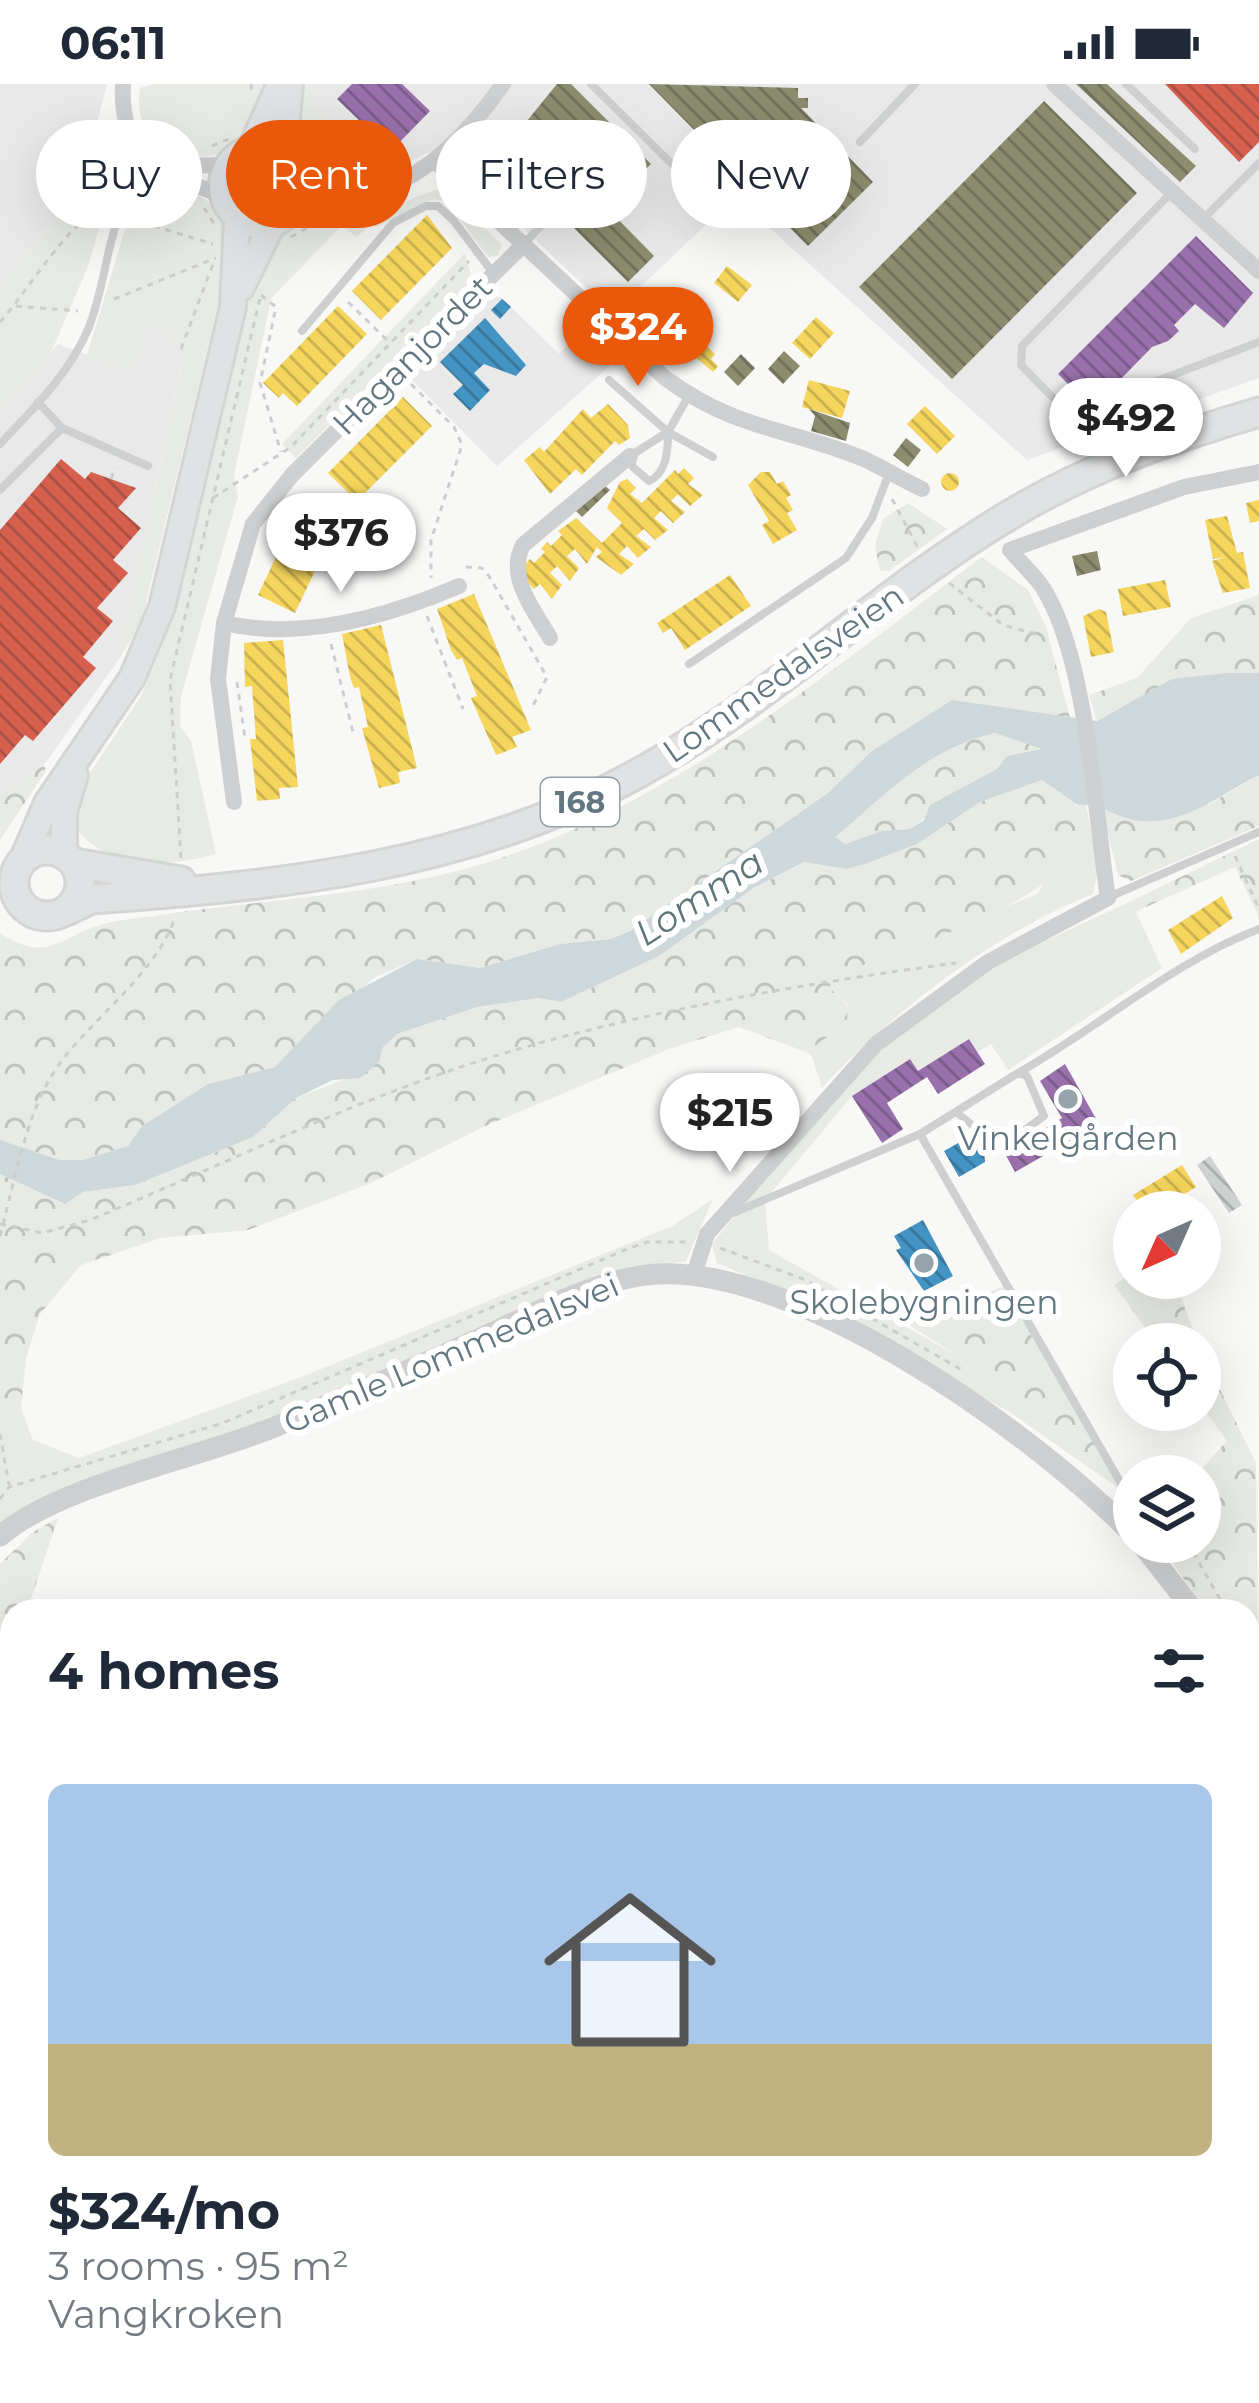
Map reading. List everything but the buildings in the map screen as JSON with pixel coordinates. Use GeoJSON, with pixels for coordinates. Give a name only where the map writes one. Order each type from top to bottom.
{"type":"FeatureCollection","features":[{"type":"Feature","properties":{"kind":"main road"},"geometry":{"type":"LineString","coordinates":[[258,120],[280,84]]}},
{"type":"Feature","properties":{"kind":"main road"},"geometry":{"type":"LineString","coordinates":[[287,120],[290,84]]}},
{"type":"Feature","properties":{"kind":"main road"},"geometry":{"type":"LineString","coordinates":[[226,171],[222,195],[226,215]]}},
{"type":"Feature","properties":{"kind":"main road"},"geometry":{"type":"LineString","coordinates":[[13,868],[47,803],[132,679],[162,608],[233,307],[228,228]]}},
{"type":"Feature","properties":{"kind":"main road"},"geometry":{"type":"LineString","coordinates":[[242,228],[276,235]]}},
{"type":"Feature","properties":{"kind":"main road"},"geometry":{"type":"LineString","coordinates":[[233,307],[281,228]]}},
{"type":"Feature","properties":{"kind":"main road","name":"Lommedalsveien"},"geometry":{"type":"LineString","coordinates":[[66,911],[91,899],[325,877],[409,861],[580,802],[725,722],[952,553],[1024,506],[1129,458],[1259,412]]}},
{"type":"Feature","properties":{"kind":"main road"},"geometry":{"type":"LineString","coordinates":[[66,911],[80,885],[69,859],[64,812],[80,761]]}},
{"type":"Feature","properties":{"kind":"main road","name":"168"},"geometry":{"type":"LineString","coordinates":[[66,911],[52,916],[13,908],[13,868],[41,850],[69,859]]}},
{"type":"Feature","properties":{"kind":"main road","name":"Lommedalsveien"},"geometry":{"type":"LineString","coordinates":[[69,859],[214,886]]}},
{"type":"Feature","properties":{"kind":"street"},"geometry":{"type":"LineString","coordinates":[[123,84],[124,120]]}},
{"type":"Feature","properties":{"kind":"street"},"geometry":{"type":"LineString","coordinates":[[478,120],[503,84]]}},
{"type":"Feature","properties":{"kind":"street"},"geometry":{"type":"LineString","coordinates":[[1054,84],[1259,271]]}},
{"type":"Feature","properties":{"kind":"street"},"geometry":{"type":"LineString","coordinates":[[202,186],[222,195]]}},
{"type":"Feature","properties":{"kind":"street"},"geometry":{"type":"LineString","coordinates":[[505,228],[689,396],[753,428],[865,460],[922,489]]}},
{"type":"Feature","properties":{"kind":"street","name":"Haganjordet"},"geometry":{"type":"LineString","coordinates":[[234,802],[219,710],[224,623],[253,524],[265,504],[523,245]]}},
{"type":"Feature","properties":{"kind":"street"},"geometry":{"type":"LineString","coordinates":[[550,638],[520,582],[516,559],[523,545],[630,456]]}},
{"type":"Feature","properties":{"kind":"street"},"geometry":{"type":"LineString","coordinates":[[694,1274],[702,1243],[876,1044],[988,962],[1108,898],[1081,706],[1061,634],[1043,588],[1010,550],[1184,487],[1259,472]]}},
{"type":"Feature","properties":{"kind":"street"},"geometry":{"type":"LineString","coordinates":[[224,623],[273,632],[327,626],[459,586]]}},
{"type":"Feature","properties":{"kind":"street","name":"Gamle Lommedalsvei"},"geometry":{"type":"LineString","coordinates":[[0,1536],[53,1503],[234,1443],[580,1293],[636,1276],[694,1274],[748,1286],[823,1317],[937,1382],[1049,1457],[1113,1515]]}},
{"type":"Feature","properties":{"kind":"street","name":"Gamle Lommedalsvei"},"geometry":{"type":"LineString","coordinates":[[1157,1563],[1185,1599]]}},
{"type":"Feature","properties":{"kind":"lane"},"geometry":{"type":"LineString","coordinates":[[591,84],[671,163]]}},
{"type":"Feature","properties":{"kind":"lane"},"geometry":{"type":"LineString","coordinates":[[860,142],[916,84]]}},
{"type":"Feature","properties":{"kind":"lane"},"geometry":{"type":"LineString","coordinates":[[1126,84],[1195,148]]}},
{"type":"Feature","properties":{"kind":"lane"},"geometry":{"type":"LineString","coordinates":[[1202,221],[1259,163]]}},
{"type":"Feature","properties":{"kind":"lane"},"geometry":{"type":"LineString","coordinates":[[1172,193],[1022,346],[1021,364],[1064,409],[1076,412],[1259,342]]}},
{"type":"Feature","properties":{"kind":"lane"},"geometry":{"type":"LineString","coordinates":[[302,332],[338,293],[364,252],[393,223],[427,206],[438,206],[454,221],[475,256],[493,273]]}},
{"type":"Feature","properties":{"kind":"lane"},"geometry":{"type":"LineString","coordinates":[[0,445],[77,352],[97,302],[112,228]]}},
{"type":"Feature","properties":{"kind":"lane"},"geometry":{"type":"LineString","coordinates":[[523,245],[539,228]]}},
{"type":"Feature","properties":{"kind":"lane"},"geometry":{"type":"LineString","coordinates":[[609,380],[668,432],[713,457]]}},
{"type":"Feature","properties":{"kind":"lane"},"geometry":{"type":"LineString","coordinates":[[668,432],[668,453],[655,480],[643,478],[630,456],[668,432],[689,396]]}},
{"type":"Feature","properties":{"kind":"lane"},"geometry":{"type":"LineString","coordinates":[[38,402],[62,428],[148,466]]}},
{"type":"Feature","properties":{"kind":"lane"},"geometry":{"type":"LineString","coordinates":[[0,490],[62,428]]}},
{"type":"Feature","properties":{"kind":"lane"},"geometry":{"type":"LineString","coordinates":[[689,664],[846,558],[872,518],[889,473]]}},
{"type":"Feature","properties":{"kind":"lane"},"geometry":{"type":"LineString","coordinates":[[1108,898],[1259,832]]}},
{"type":"Feature","properties":{"kind":"lane"},"geometry":{"type":"LineString","coordinates":[[731,1213],[920,1134],[1090,1032],[1178,971],[1259,928]]}},
{"type":"Feature","properties":{"kind":"lane"},"geometry":{"type":"LineString","coordinates":[[956,1112],[992,1141],[1007,1143],[1034,1128],[1045,1116],[1042,1101],[1027,1076],[1018,1073]]}},
{"type":"Feature","properties":{"kind":"lane"},"geometry":{"type":"LineString","coordinates":[[920,1134],[1113,1469]]}},
{"type":"Feature","properties":{"kind":"path"},"geometry":{"type":"LineString","coordinates":[[206,148],[226,144]]}},
{"type":"Feature","properties":{"kind":"path"},"geometry":{"type":"LineString","coordinates":[[0,322],[79,228]]}},
{"type":"Feature","properties":{"kind":"path"},"geometry":{"type":"LineString","coordinates":[[167,228],[226,248],[216,258],[181,349]]}},
{"type":"Feature","properties":{"kind":"path"},"geometry":{"type":"LineString","coordinates":[[276,235],[292,228]]}},
{"type":"Feature","properties":{"kind":"path"},"geometry":{"type":"LineString","coordinates":[[212,499],[281,454],[475,256]]}},
{"type":"Feature","properties":{"kind":"path"},"geometry":{"type":"LineString","coordinates":[[14,307],[82,312],[97,302],[216,258]]}},
{"type":"Feature","properties":{"kind":"path"},"geometry":{"type":"LineString","coordinates":[[338,293],[390,343]]}},
{"type":"Feature","properties":{"kind":"path"},"geometry":{"type":"LineString","coordinates":[[182,866],[170,680],[261,295],[276,307],[260,383],[281,454]]}},
{"type":"Feature","properties":{"kind":"path"},"geometry":{"type":"LineString","coordinates":[[397,370],[454,427],[462,446],[431,540],[427,599],[463,709]]}},
{"type":"Feature","properties":{"kind":"path"},"geometry":{"type":"LineString","coordinates":[[889,473],[898,516],[919,548]]}},
{"type":"Feature","properties":{"kind":"path"},"geometry":{"type":"LineString","coordinates":[[459,586],[466,567],[482,568],[488,575],[547,677],[532,708]]}},
{"type":"Feature","properties":{"kind":"path"},"geometry":{"type":"LineString","coordinates":[[948,582],[1003,625],[1037,636],[1061,634]]}},
{"type":"Feature","properties":{"kind":"path"},"geometry":{"type":"LineString","coordinates":[[327,626],[354,736]]}},
{"type":"Feature","properties":{"kind":"path"},"geometry":{"type":"LineString","coordinates":[[1230,844],[1259,909]]}},
{"type":"Feature","properties":{"kind":"path"},"geometry":{"type":"LineString","coordinates":[[0,1236],[41,1100],[57,1066],[158,952],[180,904]]}},
{"type":"Feature","properties":{"kind":"path"},"geometry":{"type":"LineString","coordinates":[[2,1224],[42,1234],[90,1220],[445,1072],[560,1040],[784,991],[988,962]]}},
{"type":"Feature","properties":{"kind":"path"},"geometry":{"type":"LineString","coordinates":[[0,1499],[9,1487],[223,1423],[647,1242],[702,1243],[760,1260],[933,1349],[970,1378]]}},
{"type":"Feature","properties":{"kind":"path"},"geometry":{"type":"LineString","coordinates":[[0,1434],[9,1487]]}},
{"type":"Feature","properties":{"kind":"path"},"geometry":{"type":"LineString","coordinates":[[1198,1563],[1220,1599]]}},
{"type":"Feature","properties":{"kind":"shaded area"},"geometry":{"type":"Polygon","coordinates":[[[0,84],[107,84],[98,120],[36,120],[36,228],[47,228],[0,285],[0,84]]]}},
{"type":"Feature","properties":{"kind":"shaded area"},"geometry":{"type":"Polygon","coordinates":[[[317,84],[1259,84],[1259,378],[1027,460],[769,228],[851,228],[851,120],[671,120],[671,228],[702,228],[613,313],[523,228],[647,228],[647,120],[436,120],[436,149],[412,160],[412,120],[331,120],[314,103],[317,84]]]}},
{"type":"Feature","properties":{"kind":"shaded area"},"geometry":{"type":"Polygon","coordinates":[[[491,295],[502,298],[559,354],[585,326],[620,357],[497,466],[409,377],[491,295]]]}},
{"type":"Feature","properties":{"kind":"shaded area"},"geometry":{"type":"Polygon","coordinates":[[[146,328],[173,334],[185,349],[117,662],[44,765],[0,794],[0,413],[58,344],[127,369],[146,328]]]}},
{"type":"Feature","properties":{"kind":"green space"},"geometry":{"type":"Polygon","coordinates":[[[270,84],[255,120],[226,120],[226,153],[207,156],[202,156],[202,120],[143,120],[140,88],[270,84]]]}},
{"type":"Feature","properties":{"kind":"green space"},"geometry":{"type":"Polygon","coordinates":[[[299,84],[317,84],[314,103],[332,120],[296,120],[299,84]]]}},
{"type":"Feature","properties":{"kind":"green space"},"geometry":{"type":"Polygon","coordinates":[[[436,190],[436,199],[412,210],[412,199],[436,190]]]}},
{"type":"Feature","properties":{"kind":"green space"},"geometry":{"type":"Polygon","coordinates":[[[202,198],[210,203],[228,230],[229,259],[141,624],[117,662],[185,350],[171,347],[172,334],[147,328],[143,353],[128,369],[86,358],[125,228],[202,228],[202,198]]]}},
{"type":"Feature","properties":{"kind":"green space"},"geometry":{"type":"Polygon","coordinates":[[[47,228],[99,228],[89,264],[47,362],[0,413],[0,285],[47,228]]]}},
{"type":"Feature","properties":{"kind":"green space"},"geometry":{"type":"Polygon","coordinates":[[[339,228],[271,299],[234,476],[238,496],[181,696],[180,726],[191,741],[216,854],[161,863],[122,858],[105,852],[77,829],[80,788],[141,696],[166,636],[258,264],[285,229],[339,228]]]}},
{"type":"Feature","properties":{"kind":"green space"},"geometry":{"type":"Polygon","coordinates":[[[344,228],[367,228],[357,237],[344,228]]]}},
{"type":"Feature","properties":{"kind":"green space"},"geometry":{"type":"Polygon","coordinates":[[[466,228],[484,228],[502,245],[497,256],[488,257],[466,228]]]}},
{"type":"Feature","properties":{"kind":"green space"},"geometry":{"type":"Polygon","coordinates":[[[465,253],[473,282],[296,458],[282,444],[465,253]]]}},
{"type":"Feature","properties":{"kind":"green space"},"geometry":{"type":"Polygon","coordinates":[[[908,503],[947,529],[890,570],[880,571],[875,546],[883,519],[908,503]]]}},
{"type":"Feature","properties":{"kind":"green space"},"geometry":{"type":"Polygon","coordinates":[[[982,557],[1028,590],[1046,627],[1070,718],[952,700],[873,751],[828,793],[630,931],[611,939],[560,944],[480,968],[417,959],[376,977],[311,1030],[275,1067],[208,1084],[142,1126],[128,1146],[83,1160],[60,1160],[0,1140],[0,933],[41,948],[113,922],[385,886],[461,870],[534,846],[603,816],[735,739],[982,557]]]}},
{"type":"Feature","properties":{"kind":"green space"},"geometry":{"type":"Polygon","coordinates":[[[1259,595],[1259,673],[1175,686],[1097,721],[1089,695],[1137,678],[1191,618],[1259,595]]]}},
{"type":"Feature","properties":{"kind":"green space"},"geometry":{"type":"Polygon","coordinates":[[[995,733],[1044,749],[1007,756],[997,769],[964,787],[910,829],[882,831],[845,844],[834,837],[928,762],[995,733]]]}},
{"type":"Feature","properties":{"kind":"green space"},"geometry":{"type":"Polygon","coordinates":[[[44,765],[46,771],[0,840],[0,794],[44,765]]]}},
{"type":"Feature","properties":{"kind":"green space"},"geometry":{"type":"Polygon","coordinates":[[[1259,775],[1259,826],[1131,881],[1118,875],[1100,803],[1118,814],[1209,804],[1259,775]]]}},
{"type":"Feature","properties":{"kind":"green space"},"geometry":{"type":"Polygon","coordinates":[[[1042,780],[1079,808],[1083,837],[1066,865],[992,913],[835,976],[829,987],[848,1006],[847,1023],[806,1052],[739,1027],[669,1049],[483,1127],[371,1183],[248,1230],[161,1238],[81,1265],[40,1314],[26,1358],[21,1408],[11,1421],[0,1422],[0,1174],[65,1204],[83,1192],[135,1185],[253,1137],[296,1098],[343,1080],[397,1034],[477,1007],[538,998],[561,1002],[659,956],[755,887],[805,862],[847,869],[865,864],[917,844],[980,802],[1042,780]]]}},
{"type":"Feature","properties":{"kind":"green space"},"geometry":{"type":"Polygon","coordinates":[[[1086,804],[1098,871],[1093,894],[1020,929],[947,977],[880,1031],[822,1088],[812,1056],[806,1052],[847,1023],[848,1005],[829,987],[835,976],[1037,894],[1083,823],[1078,805],[1086,804]]]}},
{"type":"Feature","properties":{"kind":"green space"},"geometry":{"type":"Polygon","coordinates":[[[1259,839],[1259,917],[1235,867],[1135,912],[1131,901],[1259,839]]]}},
{"type":"Feature","properties":{"kind":"green space"},"geometry":{"type":"Polygon","coordinates":[[[1131,901],[1162,968],[1008,1070],[991,1044],[978,1052],[969,1039],[918,1071],[909,1059],[852,1096],[765,1200],[769,1250],[956,1355],[1011,1413],[825,1309],[717,1263],[712,1244],[820,1113],[911,1023],[989,970],[1131,901]]]}},
{"type":"Feature","properties":{"kind":"green space"},"geometry":{"type":"Polygon","coordinates":[[[713,1199],[686,1261],[648,1267],[0,1525],[0,1422],[11,1421],[21,1408],[33,1440],[79,1458],[304,1376],[672,1226],[713,1199]]]}},
{"type":"Feature","properties":{"kind":"green space"},"geometry":{"type":"Polygon","coordinates":[[[1003,1287],[1113,1476],[1113,1484],[1011,1413],[956,1355],[903,1321],[1003,1287]]]}},
{"type":"Feature","properties":{"kind":"green space"},"geometry":{"type":"Polygon","coordinates":[[[1124,1299],[1182,1299],[1190,1323],[1142,1323],[1124,1299]]]}},
{"type":"Feature","properties":{"kind":"green space"},"geometry":{"type":"Polygon","coordinates":[[[1221,1392],[1256,1463],[1258,1599],[1198,1599],[1172,1563],[1221,1563],[1221,1455],[1214,1455],[1227,1441],[1220,1431],[1221,1392]]]}},
{"type":"Feature","properties":{"kind":"green space"},"geometry":{"type":"Polygon","coordinates":[[[58,1518],[31,1599],[0,1599],[0,1564],[33,1532],[58,1518]]]}},
{"type":"Feature","properties":{"kind":"water","name":"Lomma"},"geometry":{"type":"Polygon","coordinates":[[[1259,673],[1259,775],[1189,813],[1159,821],[1133,820],[1078,805],[1042,780],[980,802],[917,844],[865,864],[847,869],[804,862],[755,887],[659,956],[561,1002],[538,998],[477,1007],[397,1034],[383,1047],[379,1062],[360,1078],[333,1080],[296,1098],[253,1137],[135,1185],[83,1192],[65,1204],[0,1174],[0,1140],[60,1160],[83,1160],[128,1146],[142,1126],[208,1084],[275,1067],[339,1000],[417,959],[480,968],[560,944],[611,939],[630,931],[828,793],[872,751],[952,700],[1097,721],[1172,679],[1259,673]],[[995,733],[948,750],[909,775],[835,837],[845,844],[882,831],[910,829],[924,820],[930,805],[997,769],[1007,756],[1042,749],[995,733]]]}},
{"type":"Feature","properties":{"kind":"place","name":"Vinkelgården"},"geometry":{"type":"Point","coordinates":[1068,1099]}},
{"type":"Feature","properties":{"kind":"place","name":"Skolebygningen"},"geometry":{"type":"Point","coordinates":[924,1263]}}]}
